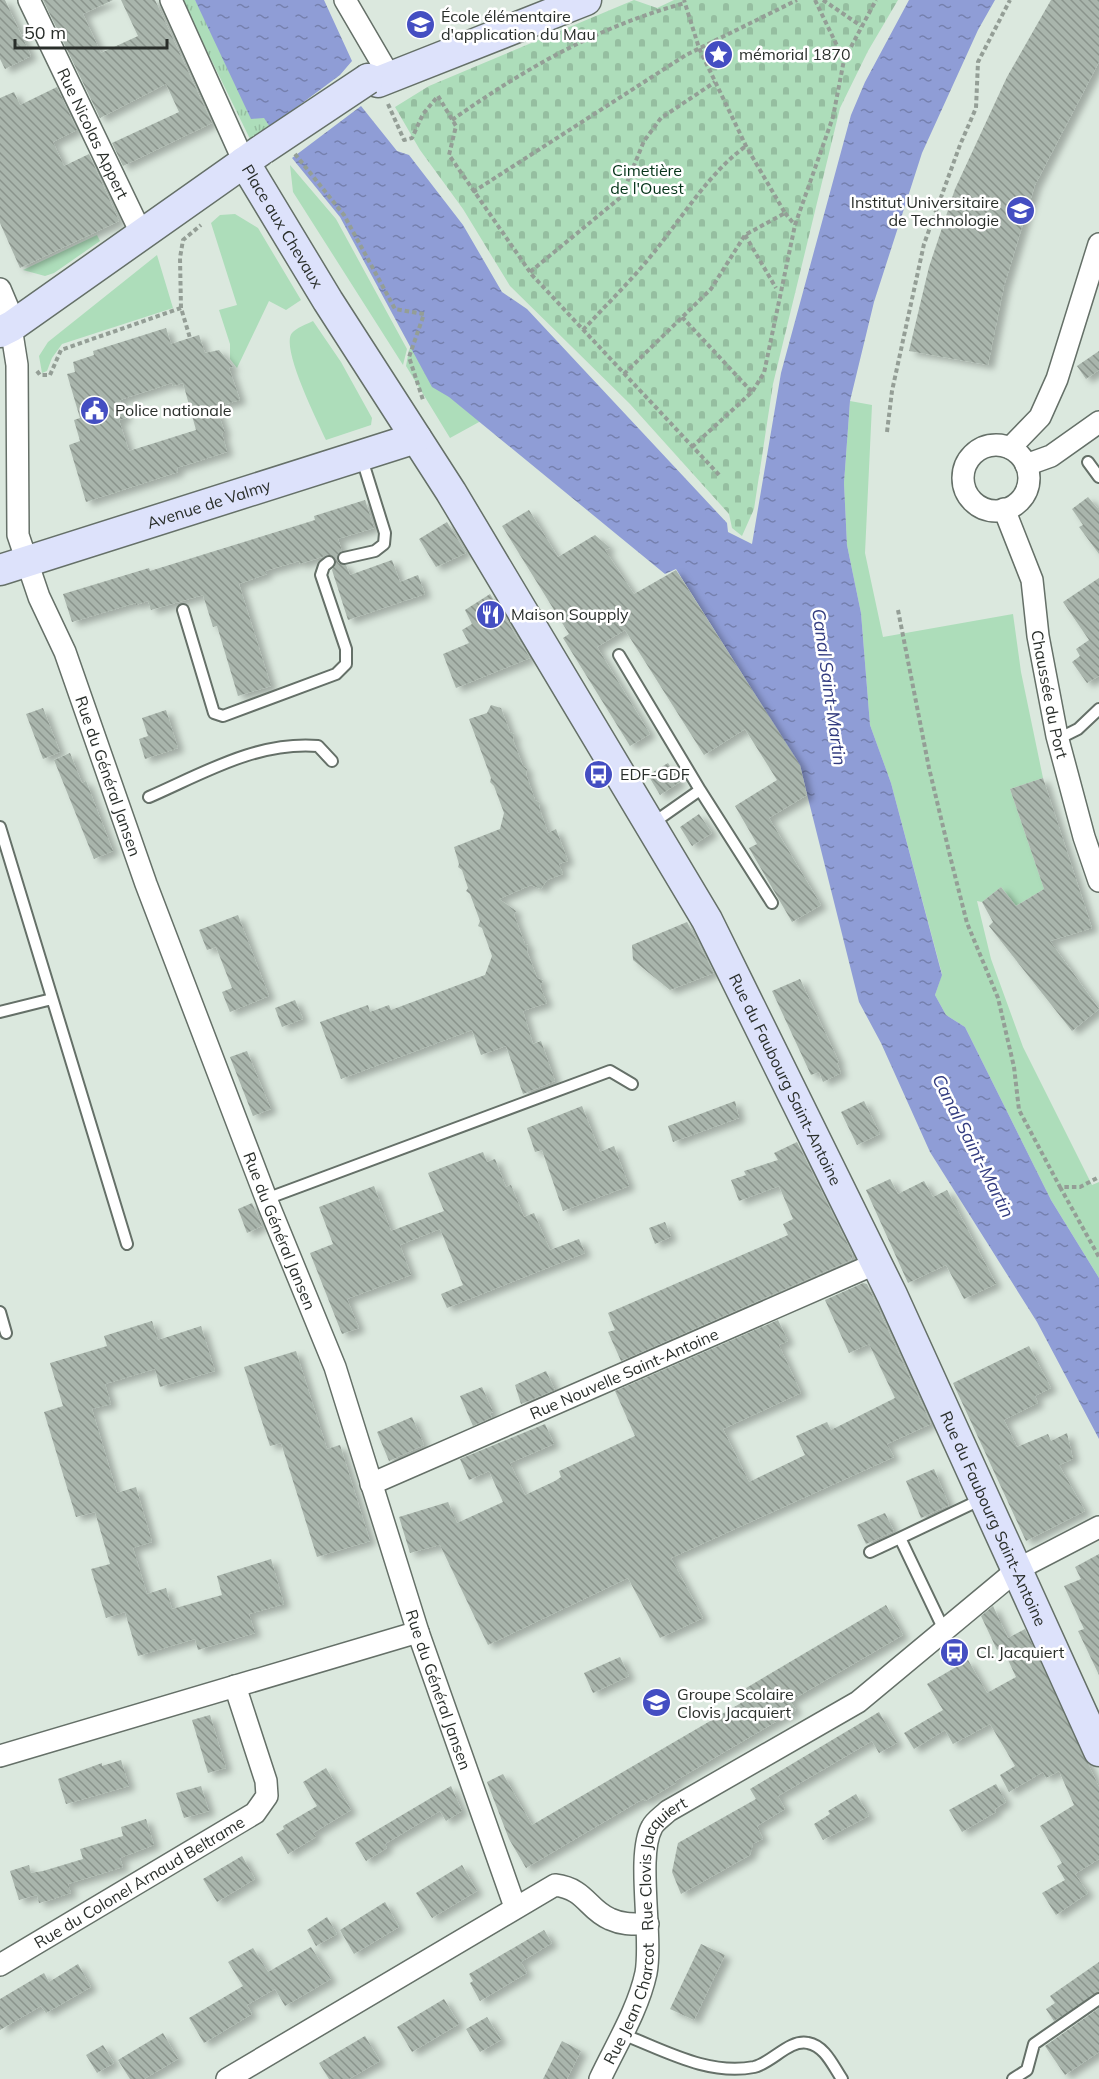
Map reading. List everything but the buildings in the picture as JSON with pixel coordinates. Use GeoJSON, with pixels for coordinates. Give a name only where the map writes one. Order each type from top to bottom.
{"type":"FeatureCollection","features":[{"type":"Feature","properties":{"kind":"street","name":"Rue Nicolas Appert"},"geometry":{"type":"LineString","coordinates":[[29,0],[142,234]]}},
{"type":"Feature","properties":{"kind":"street"},"geometry":{"type":"LineString","coordinates":[[171,0],[266,153],[379,79],[586,0]]}},
{"type":"Feature","properties":{"kind":"street"},"geometry":{"type":"LineString","coordinates":[[345,0],[379,79]]}},
{"type":"Feature","properties":{"kind":"street","name":"Place aux Chevaux"},"geometry":{"type":"LineString","coordinates":[[6,329],[207,189],[266,153],[328,302],[416,438]]}},
{"type":"Feature","properties":{"kind":"street"},"geometry":{"type":"LineString","coordinates":[[1010,448],[1040,417],[1057,379],[1099,244]]}},
{"type":"Feature","properties":{"kind":"street","name":"Rue du Général Jansen"},"geometry":{"type":"LineString","coordinates":[[0,289],[8,308],[6,329],[17,364],[18,535],[13,566],[39,597],[65,652],[146,884],[266,1199],[335,1367],[418,1632],[515,1907]]}},
{"type":"Feature","properties":{"kind":"street"},"geometry":{"type":"LineString","coordinates":[[1026,465],[1051,456],[1099,422]]}},
{"type":"Feature","properties":{"kind":"street","name":"Avenue de Valmy"},"geometry":{"type":"LineString","coordinates":[[13,566],[416,438]]}},
{"type":"Feature","properties":{"kind":"street","name":"Rue du Faubourg Saint-Antoine"},"geometry":{"type":"LineString","coordinates":[[416,438],[707,920],[877,1263],[1099,1751]]}},
{"type":"Feature","properties":{"kind":"street"},"geometry":{"type":"LineString","coordinates":[[988,446],[1010,448],[1026,465],[1028,474],[1025,492],[1020,500],[1004,509],[992,510],[972,500],[965,491],[964,468],[977,450],[988,446]]}},
{"type":"Feature","properties":{"kind":"street","name":"Chaussée du Port"},"geometry":{"type":"LineString","coordinates":[[1004,509],[1032,580],[1038,636],[1058,739],[1084,837],[1099,880]]}},
{"type":"Feature","properties":{"kind":"street","name":"Rue Nouvelle Saint-Antoine"},"geometry":{"type":"LineString","coordinates":[[371,1484],[877,1263]]}},
{"type":"Feature","properties":{"kind":"street"},"geometry":{"type":"LineString","coordinates":[[1018,1569],[1099,1527]]}},
{"type":"Feature","properties":{"kind":"street","name":"Rue Clovis Jacquiert"},"geometry":{"type":"LineString","coordinates":[[226,2079],[555,1885],[571,1887],[607,1918],[624,1924],[648,1923],[645,1845],[652,1826],[668,1811],[858,1702],[1018,1569]]}},
{"type":"Feature","properties":{"kind":"street"},"geometry":{"type":"LineString","coordinates":[[0,1756],[418,1632]]}},
{"type":"Feature","properties":{"kind":"street","name":"Rue du Colonel Arnaud Beltrame"},"geometry":{"type":"LineString","coordinates":[[0,1965],[255,1813],[267,1796],[266,1781],[235,1686]]}},
{"type":"Feature","properties":{"kind":"street","name":"Rue Jean Charcot"},"geometry":{"type":"LineString","coordinates":[[600,2079],[635,2007],[645,1974],[648,1923]]}},
{"type":"Feature","properties":{"kind":"lane"},"geometry":{"type":"LineString","coordinates":[[344,558],[375,551],[384,544],[386,533],[361,456]]}},
{"type":"Feature","properties":{"kind":"lane"},"geometry":{"type":"LineString","coordinates":[[1088,462],[1099,477]]}},
{"type":"Feature","properties":{"kind":"lane"},"geometry":{"type":"LineString","coordinates":[[183,610],[214,713],[223,716],[336,674],[346,664],[346,649],[321,575],[324,566],[329,562]]}},
{"type":"Feature","properties":{"kind":"lane"},"geometry":{"type":"LineString","coordinates":[[619,655],[700,790],[772,903]]}},
{"type":"Feature","properties":{"kind":"lane"},"geometry":{"type":"LineString","coordinates":[[1058,739],[1077,729],[1099,709]]}},
{"type":"Feature","properties":{"kind":"lane"},"geometry":{"type":"LineString","coordinates":[[149,797],[246,754],[264,749],[293,744],[318,746],[332,761]]}},
{"type":"Feature","properties":{"kind":"lane"},"geometry":{"type":"LineString","coordinates":[[650,825],[700,790]]}},
{"type":"Feature","properties":{"kind":"lane"},"geometry":{"type":"LineString","coordinates":[[0,827],[127,1244]]}},
{"type":"Feature","properties":{"kind":"lane"},"geometry":{"type":"LineString","coordinates":[[0,1012],[52,999]]}},
{"type":"Feature","properties":{"kind":"lane"},"geometry":{"type":"LineString","coordinates":[[266,1199],[610,1071],[632,1084]]}},
{"type":"Feature","properties":{"kind":"lane"},"geometry":{"type":"LineString","coordinates":[[0,1312],[6,1333]]}},
{"type":"Feature","properties":{"kind":"lane"},"geometry":{"type":"LineString","coordinates":[[870,1552],[984,1497]]}},
{"type":"Feature","properties":{"kind":"lane"},"geometry":{"type":"LineString","coordinates":[[900,1538],[944,1630]]}},
{"type":"Feature","properties":{"kind":"lane"},"geometry":{"type":"LineString","coordinates":[[1013,2079],[1027,2070],[1034,2044],[1099,1999]]}},
{"type":"Feature","properties":{"kind":"lane"},"geometry":{"type":"LineString","coordinates":[[622,2034],[706,2067],[729,2070],[757,2066],[791,2046],[806,2042],[820,2047],[842,2079]]}},
{"type":"Feature","properties":{"kind":"path"},"geometry":{"type":"LineString","coordinates":[[473,192],[699,48],[797,0]]}},
{"type":"Feature","properties":{"kind":"path"},"geometry":{"type":"LineString","coordinates":[[815,0],[844,60]]}},
{"type":"Feature","properties":{"kind":"path"},"geometry":{"type":"LineString","coordinates":[[823,0],[861,26]]}},
{"type":"Feature","properties":{"kind":"path"},"geometry":{"type":"LineString","coordinates":[[692,447],[752,392],[764,373],[795,225],[833,117],[844,60],[876,0]]}},
{"type":"Feature","properties":{"kind":"path"},"geometry":{"type":"LineString","coordinates":[[887,432],[892,391],[924,244],[976,108],[978,62],[1010,0]]}},
{"type":"Feature","properties":{"kind":"path"},"geometry":{"type":"LineString","coordinates":[[452,120],[562,50],[639,16],[685,1],[699,48],[746,146],[785,213],[795,225]]}},
{"type":"Feature","properties":{"kind":"path"},"geometry":{"type":"LineString","coordinates":[[379,79],[404,140],[412,138],[423,114],[438,96],[456,126],[449,155],[530,272],[721,477]]}},
{"type":"Feature","properties":{"kind":"path"},"geometry":{"type":"LineString","coordinates":[[530,272],[621,198],[644,141],[661,118],[715,82]]}},
{"type":"Feature","properties":{"kind":"path"},"geometry":{"type":"LineString","coordinates":[[583,330],[653,254],[729,161],[746,146]]}},
{"type":"Feature","properties":{"kind":"path"},"geometry":{"type":"LineString","coordinates":[[266,153],[344,215],[395,309],[424,314],[409,357]]}},
{"type":"Feature","properties":{"kind":"path"},"geometry":{"type":"LineString","coordinates":[[190,338],[181,308],[180,258],[183,240],[202,225],[214,209],[207,189]]}},
{"type":"Feature","properties":{"kind":"path"},"geometry":{"type":"LineString","coordinates":[[624,374],[711,289],[745,234],[785,213]]}},
{"type":"Feature","properties":{"kind":"path"},"geometry":{"type":"LineString","coordinates":[[745,234],[776,288]]}},
{"type":"Feature","properties":{"kind":"path"},"geometry":{"type":"LineString","coordinates":[[36,368],[40,375],[50,375],[61,350],[181,308]]}},
{"type":"Feature","properties":{"kind":"path"},"geometry":{"type":"LineString","coordinates":[[682,317],[752,392]]}},
{"type":"Feature","properties":{"kind":"path"},"geometry":{"type":"LineString","coordinates":[[898,610],[929,768],[951,860],[967,923],[998,998],[1014,1067],[1020,1110],[1099,1257]]}},
{"type":"Feature","properties":{"kind":"path"},"geometry":{"type":"LineString","coordinates":[[1060,1187],[1080,1187],[1099,1177]]}},
{"type":"Feature","properties":{"kind":"green space"},"geometry":{"type":"Polygon","coordinates":[[[182,0],[195,0],[270,127],[250,139],[182,0]]]}},
{"type":"Feature","properties":{"kind":"green space","name":"Cimetière de l'Ouest"},"geometry":{"type":"Polygon","coordinates":[[[634,0],[657,8],[674,0],[898,0],[868,51],[840,108],[773,384],[754,509],[742,536],[732,528],[729,514],[630,404],[510,286],[463,209],[420,150],[395,107],[429,86],[634,0]]]}},
{"type":"Feature","properties":{"kind":"green space"},"geometry":{"type":"Polygon","coordinates":[[[290,165],[336,219],[407,349],[403,365],[293,192],[290,165]]]}},
{"type":"Feature","properties":{"kind":"green space"},"geometry":{"type":"Polygon","coordinates":[[[235,214],[258,228],[301,300],[286,310],[269,301],[237,368],[230,359],[230,344],[219,310],[237,305],[211,223],[220,215],[235,214]]]}},
{"type":"Feature","properties":{"kind":"green space"},"geometry":{"type":"Polygon","coordinates":[[[97,235],[100,241],[54,273],[45,276],[23,270],[97,235]]]}},
{"type":"Feature","properties":{"kind":"green space"},"geometry":{"type":"Polygon","coordinates":[[[157,255],[173,308],[62,344],[52,358],[47,371],[42,373],[39,356],[48,342],[157,255]]]}},
{"type":"Feature","properties":{"kind":"green space"},"geometry":{"type":"Polygon","coordinates":[[[313,321],[341,362],[372,418],[371,425],[326,440],[295,368],[291,353],[292,333],[313,321]]]}},
{"type":"Feature","properties":{"kind":"green space"},"geometry":{"type":"Polygon","coordinates":[[[426,321],[490,416],[450,438],[406,366],[409,350],[426,321]]]}},
{"type":"Feature","properties":{"kind":"green space"},"geometry":{"type":"Polygon","coordinates":[[[850,401],[872,405],[865,553],[883,637],[1013,614],[1021,672],[1043,778],[1010,789],[1044,889],[1016,906],[1001,887],[982,902],[977,901],[991,959],[1023,1047],[1092,1185],[1099,1182],[1099,1278],[1051,1200],[965,1027],[946,1015],[935,995],[942,974],[891,783],[870,725],[861,613],[847,545],[844,483],[850,401]]]}},
{"type":"Feature","properties":{"kind":"water"},"geometry":{"type":"Polygon","coordinates":[[[195,0],[324,0],[352,61],[340,75],[270,127],[264,118],[251,119],[195,0]]]}},
{"type":"Feature","properties":{"kind":"water","name":"Canal Saint-Martin"},"geometry":{"type":"Polygon","coordinates":[[[909,0],[995,0],[978,30],[922,153],[874,302],[850,401],[844,483],[847,545],[861,613],[870,725],[891,783],[942,975],[935,995],[946,1015],[965,1027],[1051,1200],[1099,1278],[1099,1439],[1037,1322],[930,1152],[881,1043],[859,1002],[800,766],[676,569],[665,574],[449,397],[432,387],[340,217],[292,158],[361,106],[397,151],[409,155],[463,225],[502,292],[527,309],[727,523],[728,532],[752,544],[781,373],[851,115],[865,82],[909,0]]]}},
{"type":"Feature","properties":{"kind":"place","name":"École élémentaire d'application du Mau"},"geometry":{"type":"Point","coordinates":[420,25]}},
{"type":"Feature","properties":{"kind":"place","name":"mémorial 1870"},"geometry":{"type":"Point","coordinates":[718,54]}},
{"type":"Feature","properties":{"kind":"place","name":"Institut Universitaire de Technologie"},"geometry":{"type":"Point","coordinates":[1020,211]}},
{"type":"Feature","properties":{"kind":"place","name":"Police nationale"},"geometry":{"type":"Point","coordinates":[94,410]}},
{"type":"Feature","properties":{"kind":"place","name":"Maison Soupply"},"geometry":{"type":"Point","coordinates":[490,614]}},
{"type":"Feature","properties":{"kind":"place","name":"EDF-GDF"},"geometry":{"type":"Point","coordinates":[599,774]}},
{"type":"Feature","properties":{"kind":"place","name":"Cl. Jacquiert"},"geometry":{"type":"Point","coordinates":[955,1652]}},
{"type":"Feature","properties":{"kind":"place","name":"Groupe Scolaire Clovis Jacquiert"},"geometry":{"type":"Point","coordinates":[656,1703]}}]}
